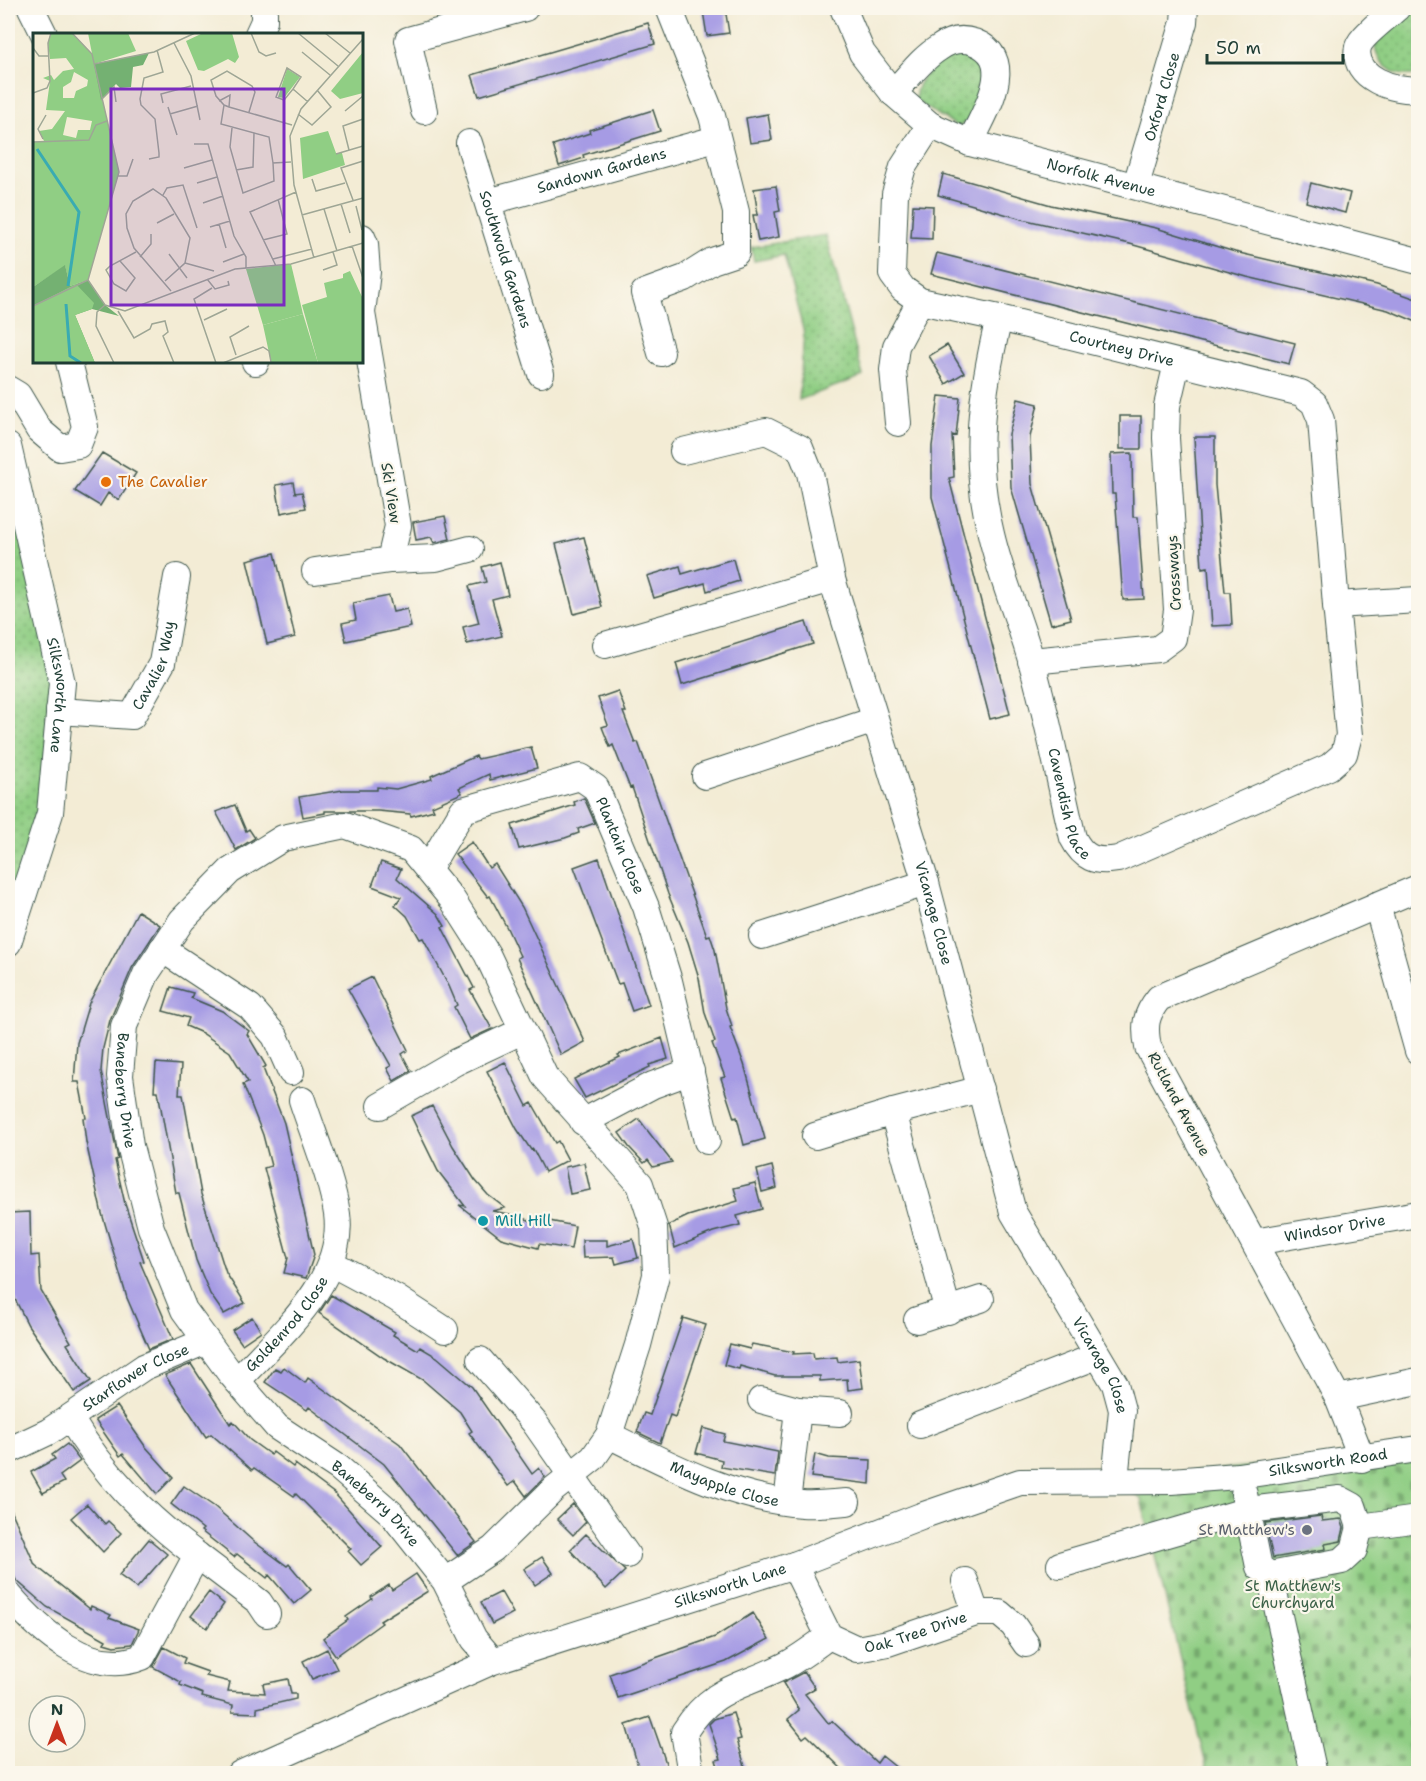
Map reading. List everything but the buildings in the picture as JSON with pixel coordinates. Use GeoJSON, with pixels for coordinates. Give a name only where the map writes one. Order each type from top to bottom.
{"type":"FeatureCollection","features":[{"type":"Feature","properties":{"kind":"street"},"geometry":{"type":"LineString","coordinates":[[31,8],[44,33]]}},
{"type":"Feature","properties":{"kind":"street"},"geometry":{"type":"LineString","coordinates":[[258,33],[264,21],[264,8]]}},
{"type":"Feature","properties":{"kind":"street"},"geometry":{"type":"LineString","coordinates":[[424,111],[408,40],[525,8]]}},
{"type":"Feature","properties":{"kind":"street"},"geometry":{"type":"LineString","coordinates":[[661,353],[644,293],[686,278],[712,261],[736,253],[736,212],[716,140],[712,116],[669,8]]}},
{"type":"Feature","properties":{"kind":"street","name":"Norfolk Avenue"},"geometry":{"type":"LineString","coordinates":[[843,8],[862,53],[893,93],[930,125],[970,142],[1419,261]]}},
{"type":"Feature","properties":{"kind":"street","name":"Oxford Close"},"geometry":{"type":"LineString","coordinates":[[1136,185],[1184,22],[1185,8]]}},
{"type":"Feature","properties":{"kind":"street"},"geometry":{"type":"LineString","coordinates":[[1397,8],[1362,40],[1358,48],[1360,66],[1366,74],[1398,89],[1419,88]]}},
{"type":"Feature","properties":{"kind":"street"},"geometry":{"type":"LineString","coordinates":[[893,93],[938,48],[954,40],[967,40],[980,45],[995,59],[998,74],[992,96],[970,142]]}},
{"type":"Feature","properties":{"kind":"street","name":"Courtney Drive"},"geometry":{"type":"LineString","coordinates":[[930,125],[903,167],[894,194],[892,274],[903,289],[920,301],[999,318],[1301,393],[1314,403],[1321,420],[1336,605]]}},
{"type":"Feature","properties":{"kind":"street","name":"Sandown Gardens"},"geometry":{"type":"LineString","coordinates":[[488,202],[716,140]]}},
{"type":"Feature","properties":{"kind":"street","name":"Southwold Gardens"},"geometry":{"type":"LineString","coordinates":[[469,143],[541,374]]}},
{"type":"Feature","properties":{"kind":"street","name":"Ski View"},"geometry":{"type":"LineString","coordinates":[[363,239],[367,272],[363,305]]}},
{"type":"Feature","properties":{"kind":"street"},"geometry":{"type":"LineString","coordinates":[[898,423],[893,370],[896,345],[920,301]]}},
{"type":"Feature","properties":{"kind":"street","name":"Cavendish Place"},"geometry":{"type":"LineString","coordinates":[[999,318],[988,364],[980,421],[981,477],[991,534],[1031,661],[1073,838],[1079,850],[1089,859],[1104,862],[1118,859],[1329,767],[1344,754],[1348,735],[1336,605]]}},
{"type":"Feature","properties":{"kind":"street","name":"Ski View"},"geometry":{"type":"LineString","coordinates":[[363,326],[365,351],[398,526],[390,560]]}},
{"type":"Feature","properties":{"kind":"street"},"geometry":{"type":"LineString","coordinates":[[8,389],[18,395],[39,430],[60,448],[78,445],[85,427],[69,363]]}},
{"type":"Feature","properties":{"kind":"street","name":"Crossways"},"geometry":{"type":"LineString","coordinates":[[1031,661],[1158,649],[1173,638],[1177,610],[1167,406],[1177,363]]}},
{"type":"Feature","properties":{"kind":"street","name":"Vicarage Close"},"geometry":{"type":"LineString","coordinates":[[683,451],[766,431],[800,448],[810,473],[832,579],[926,883],[1014,1212],[1115,1384],[1122,1410],[1115,1480]]}},
{"type":"Feature","properties":{"kind":"street","name":"Silksworth Lane"},"geometry":{"type":"LineString","coordinates":[[8,446],[62,683],[50,813],[8,943]]}},
{"type":"Feature","properties":{"kind":"street"},"geometry":{"type":"LineString","coordinates":[[315,571],[390,560],[436,558],[470,549]]}},
{"type":"Feature","properties":{"kind":"street","name":"Cavalier Way"},"geometry":{"type":"LineString","coordinates":[[59,711],[132,716],[162,663],[177,577]]}},
{"type":"Feature","properties":{"kind":"street"},"geometry":{"type":"LineString","coordinates":[[605,645],[832,579]]}},
{"type":"Feature","properties":{"kind":"street"},"geometry":{"type":"LineString","coordinates":[[1336,605],[1419,600]]}},
{"type":"Feature","properties":{"kind":"street"},"geometry":{"type":"LineString","coordinates":[[705,776],[875,720]]}},
{"type":"Feature","properties":{"kind":"street","name":"Plantain Close"},"geometry":{"type":"LineString","coordinates":[[428,869],[464,810],[580,777],[596,788],[646,907],[669,981],[707,1141]]}},
{"type":"Feature","properties":{"kind":"street","name":"Baneberry Drive"},"geometry":{"type":"LineString","coordinates":[[445,1581],[493,1549],[593,1458],[609,1435],[638,1345],[656,1275],[654,1227],[640,1184],[545,1077],[486,954],[452,899],[411,849],[345,825],[282,838],[230,871],[182,920],[162,949],[146,974],[124,1026],[120,1076],[130,1146],[151,1228],[184,1310],[237,1381],[277,1427],[339,1468],[391,1513],[445,1581],[474,1640],[493,1661]]}},
{"type":"Feature","properties":{"kind":"street"},"geometry":{"type":"LineString","coordinates":[[762,936],[926,883]]}},
{"type":"Feature","properties":{"kind":"street","name":"Rutland Avenue"},"geometry":{"type":"LineString","coordinates":[[1362,1459],[1338,1398],[1148,1047],[1144,1027],[1148,1011],[1159,998],[1419,888]]}},
{"type":"Feature","properties":{"kind":"street"},"geometry":{"type":"LineString","coordinates":[[1377,905],[1419,1051]]}},
{"type":"Feature","properties":{"kind":"street"},"geometry":{"type":"LineString","coordinates":[[162,949],[224,987],[250,1007],[275,1036],[291,1072]]}},
{"type":"Feature","properties":{"kind":"street"},"geometry":{"type":"LineString","coordinates":[[381,1106],[456,1062],[522,1031]]}},
{"type":"Feature","properties":{"kind":"street"},"geometry":{"type":"LineString","coordinates":[[583,1122],[653,1085],[691,1071]]}},
{"type":"Feature","properties":{"kind":"street"},"geometry":{"type":"LineString","coordinates":[[815,1136],[893,1112],[981,1089]]}},
{"type":"Feature","properties":{"kind":"street","name":"Goldenrod Close"},"geometry":{"type":"LineString","coordinates":[[237,1381],[290,1323],[326,1276],[336,1248],[337,1214],[302,1100]]}},
{"type":"Feature","properties":{"kind":"street"},"geometry":{"type":"LineString","coordinates":[[893,1112],[948,1311]]}},
{"type":"Feature","properties":{"kind":"street","name":"Windsor Drive"},"geometry":{"type":"LineString","coordinates":[[1254,1242],[1419,1214]]}},
{"type":"Feature","properties":{"kind":"street","name":"Goldenrod Close"},"geometry":{"type":"LineString","coordinates":[[331,1263],[396,1298],[445,1330]]}},
{"type":"Feature","properties":{"kind":"street"},"geometry":{"type":"LineString","coordinates":[[917,1320],[981,1299]]}},
{"type":"Feature","properties":{"kind":"street","name":"Starflower Close"},"geometry":{"type":"LineString","coordinates":[[8,1451],[70,1418],[144,1367],[206,1341]]}},
{"type":"Feature","properties":{"kind":"street"},"geometry":{"type":"LineString","coordinates":[[920,1425],[1097,1356]]}},
{"type":"Feature","properties":{"kind":"street"},"geometry":{"type":"LineString","coordinates":[[480,1360],[534,1422],[570,1477],[627,1555]]}},
{"type":"Feature","properties":{"kind":"street"},"geometry":{"type":"LineString","coordinates":[[1338,1398],[1419,1381]]}},
{"type":"Feature","properties":{"kind":"street"},"geometry":{"type":"LineString","coordinates":[[761,1400],[798,1410],[840,1413]]}},
{"type":"Feature","properties":{"kind":"street"},"geometry":{"type":"LineString","coordinates":[[787,1502],[798,1410]]}},
{"type":"Feature","properties":{"kind":"street","name":"Starflower Close"},"geometry":{"type":"LineString","coordinates":[[70,1418],[93,1455],[130,1499],[197,1555],[259,1602],[267,1614]]}},
{"type":"Feature","properties":{"kind":"street","name":"Mayapple Close"},"geometry":{"type":"LineString","coordinates":[[609,1435],[684,1473],[767,1499],[803,1504],[848,1502]]}},
{"type":"Feature","properties":{"kind":"street","name":"Silksworth Road"},"geometry":{"type":"LineString","coordinates":[[1239,1476],[1419,1449]]}},
{"type":"Feature","properties":{"kind":"street"},"geometry":{"type":"LineString","coordinates":[[1239,1476],[1249,1510],[1259,1567],[1270,1575],[1314,1773]]}},
{"type":"Feature","properties":{"kind":"street","name":"Silksworth Lane"},"geometry":{"type":"LineString","coordinates":[[240,1773],[493,1661],[794,1565],[921,1516],[1020,1482],[1171,1481],[1239,1476]]}},
{"type":"Feature","properties":{"kind":"street"},"geometry":{"type":"LineString","coordinates":[[1060,1564],[1249,1510],[1340,1499],[1353,1506],[1360,1527],[1354,1550],[1342,1561],[1270,1575]]}},
{"type":"Feature","properties":{"kind":"street"},"geometry":{"type":"LineString","coordinates":[[1360,1527],[1419,1519]]}},
{"type":"Feature","properties":{"kind":"street"},"geometry":{"type":"LineString","coordinates":[[8,1594],[54,1641],[91,1659],[126,1664],[142,1657],[197,1555]]}},
{"type":"Feature","properties":{"kind":"street"},"geometry":{"type":"LineString","coordinates":[[691,1773],[684,1732],[698,1710],[726,1690],[787,1664],[830,1636],[794,1565]]}},
{"type":"Feature","properties":{"kind":"street"},"geometry":{"type":"LineString","coordinates":[[965,1581],[976,1613],[999,1613],[1013,1625],[1026,1644]]}},
{"type":"Feature","properties":{"kind":"street","name":"Oak Tree Drive"},"geometry":{"type":"LineString","coordinates":[[830,1636],[857,1649],[888,1643],[976,1613]]}},
{"type":"Feature","properties":{"kind":"green space"},"geometry":{"type":"Polygon","coordinates":[[[1408,8],[1418,8],[1418,74],[1409,75],[1387,68],[1378,55],[1374,39],[1408,8]]]}},
{"type":"Feature","properties":{"kind":"green space"},"geometry":{"type":"Polygon","coordinates":[[[956,51],[982,62],[989,72],[971,120],[958,127],[916,101],[918,85],[922,78],[941,59],[956,51]]]}},
{"type":"Feature","properties":{"kind":"green space"},"geometry":{"type":"Polygon","coordinates":[[[826,235],[863,376],[799,400],[804,333],[784,255],[754,261],[751,247],[826,235]]]}},
{"type":"Feature","properties":{"kind":"green space"},"geometry":{"type":"Polygon","coordinates":[[[8,446],[62,683],[50,813],[8,943],[8,446]]]}},
{"type":"Feature","properties":{"kind":"green space","name":"St Matthew's Churchyard"},"geometry":{"type":"Polygon","coordinates":[[[1418,1449],[1418,1773],[1208,1773],[1141,1499],[1115,1480],[1418,1449]]]}},
{"type":"Feature","properties":{"kind":"place","name":"The Cavalier"},"geometry":{"type":"Point","coordinates":[106,482]}},
{"type":"Feature","properties":{"kind":"place","name":"Mill Hill"},"geometry":{"type":"Point","coordinates":[483,1221]}},
{"type":"Feature","properties":{"kind":"place","name":"St Matthew's"},"geometry":{"type":"Point","coordinates":[1307,1530]}}]}
